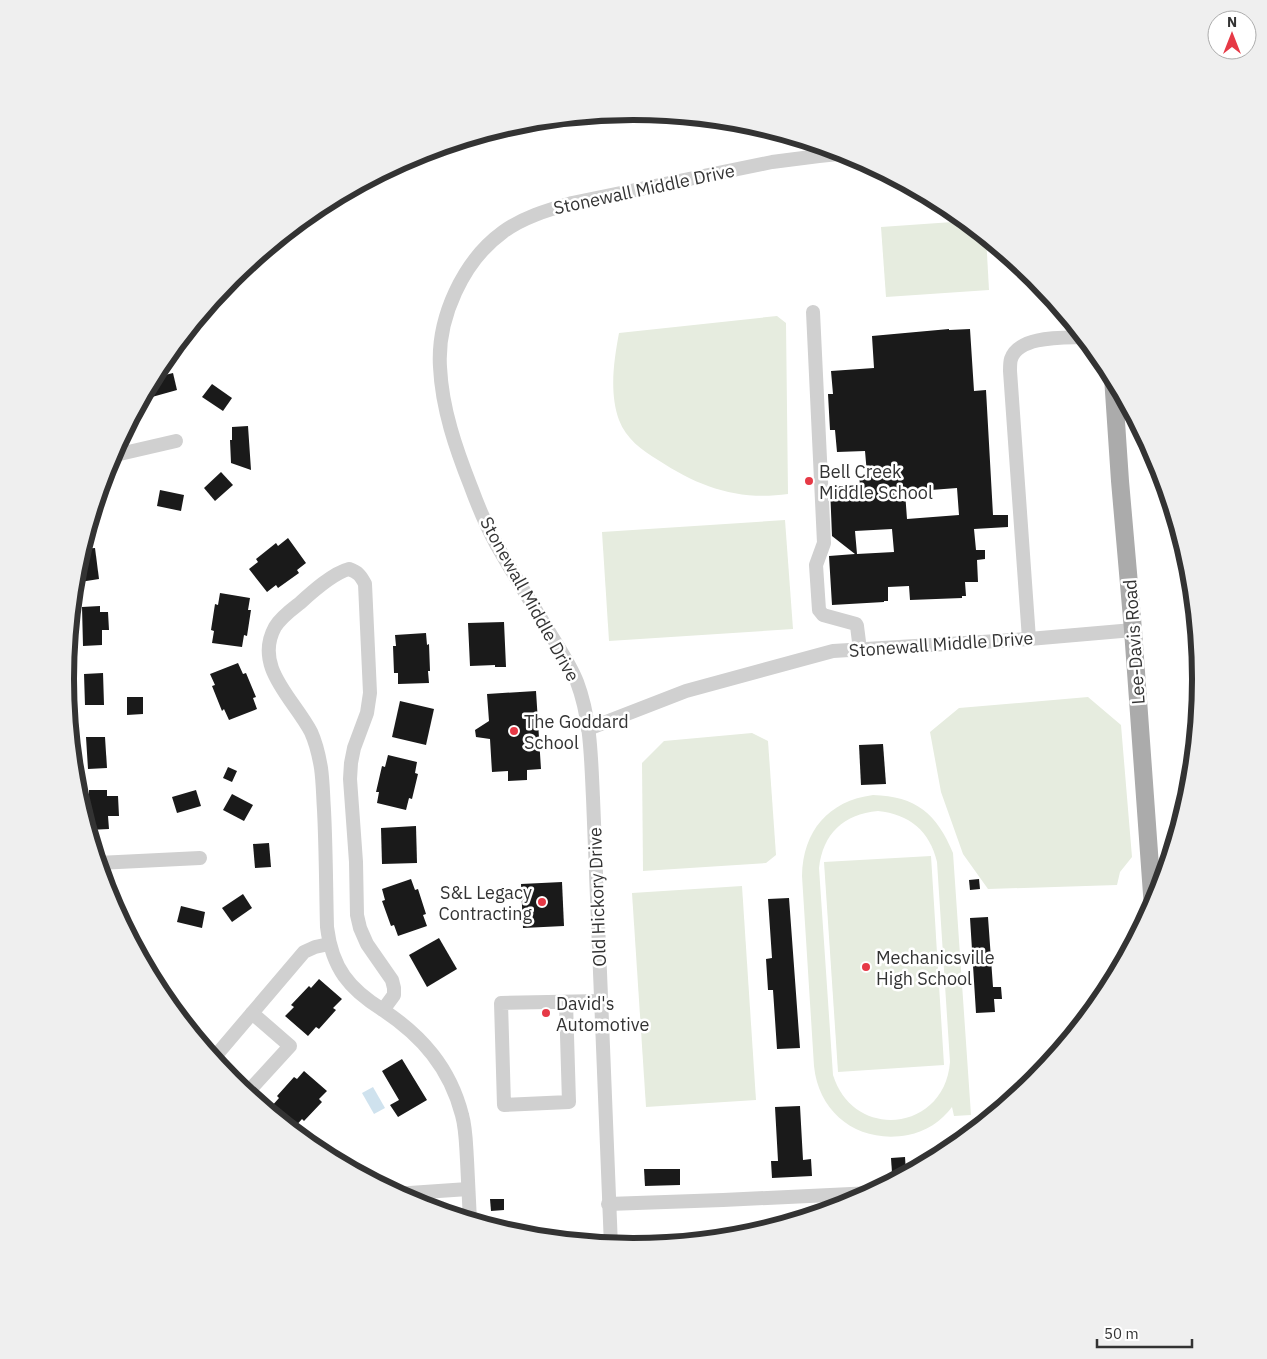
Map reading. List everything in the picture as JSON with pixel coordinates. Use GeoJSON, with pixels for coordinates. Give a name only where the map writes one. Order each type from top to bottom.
{"type":"FeatureCollection","features":[{"type":"Feature","properties":{"kind":"main road","name":"Lee-Davis Road"},"geometry":{"type":"LineString","coordinates":[[1114,394],[1133,630],[1158,873]]}},
{"type":"Feature","properties":{"kind":"street","name":"Stonewall Middle Drive"},"geometry":{"type":"LineString","coordinates":[[830,155],[772,162],[572,202],[546,210],[521,221],[503,232],[486,246],[468,268],[456,288],[445,323],[441,343],[440,366],[447,412],[454,440],[479,509],[494,541],[566,659],[577,681],[584,704],[588,729],[686,691],[833,651],[1029,639],[1133,630]]}},
{"type":"Feature","properties":{"kind":"street"},"geometry":{"type":"LineString","coordinates":[[813,312],[824,543],[816,565],[819,610],[823,615],[856,624],[860,650]]}},
{"type":"Feature","properties":{"kind":"street"},"geometry":{"type":"LineString","coordinates":[[1029,639],[1010,371],[1011,358],[1017,349],[1034,340],[1077,337]]}},
{"type":"Feature","properties":{"kind":"street"},"geometry":{"type":"LineString","coordinates":[[121,454],[176,441]]}},
{"type":"Feature","properties":{"kind":"street"},"geometry":{"type":"LineString","coordinates":[[383,1010],[394,995],[392,980],[367,944],[357,915],[356,862],[350,779],[354,748],[367,714],[370,693],[365,584],[362,576],[356,571],[349,569],[342,571],[309,594],[281,619],[275,627],[271,638],[270,661],[273,672],[287,696],[302,716],[318,751],[322,770],[327,928],[334,960],[343,975],[355,989],[368,1001],[411,1032],[429,1050],[446,1073],[456,1094],[462,1116],[465,1134],[470,1214]]}},
{"type":"Feature","properties":{"kind":"street","name":"Old Hickory Drive"},"geometry":{"type":"LineString","coordinates":[[588,729],[610,1238]]}},
{"type":"Feature","properties":{"kind":"street"},"geometry":{"type":"LineString","coordinates":[[104,863],[200,858]]}},
{"type":"Feature","properties":{"kind":"street"},"geometry":{"type":"LineString","coordinates":[[218,1054],[304,952],[329,944]]}},
{"type":"Feature","properties":{"kind":"street"},"geometry":{"type":"LineString","coordinates":[[566,1002],[569,1102],[504,1105],[501,1003],[601,1001]]}},
{"type":"Feature","properties":{"kind":"street"},"geometry":{"type":"LineString","coordinates":[[252,1013],[290,1046],[252,1088]]}},
{"type":"Feature","properties":{"kind":"street"},"geometry":{"type":"LineString","coordinates":[[410,1193],[468,1189]]}},
{"type":"Feature","properties":{"kind":"street"},"geometry":{"type":"LineString","coordinates":[[608,1204],[855,1194]]}},
{"type":"Feature","properties":{"kind":"shaded area"},"geometry":{"type":"Polygon","coordinates":[[[955,222],[987,245],[989,290],[886,297],[881,227],[955,222]]]}},
{"type":"Feature","properties":{"kind":"shaded area"},"geometry":{"type":"Polygon","coordinates":[[[777,316],[786,323],[788,494],[752,495],[720,490],[673,470],[640,448],[630,438],[619,420],[614,398],[614,365],[619,333],[777,316]]]}},
{"type":"Feature","properties":{"kind":"shaded area"},"geometry":{"type":"Polygon","coordinates":[[[785,520],[793,629],[609,641],[602,532],[785,520]]]}},
{"type":"Feature","properties":{"kind":"shaded area"},"geometry":{"type":"Polygon","coordinates":[[[1088,697],[1121,725],[1132,857],[1120,872],[1117,885],[988,889],[963,854],[941,792],[930,732],[959,708],[1088,697]]]}},
{"type":"Feature","properties":{"kind":"shaded area"},"geometry":{"type":"Polygon","coordinates":[[[752,733],[768,741],[776,855],[766,863],[643,871],[642,763],[664,741],[752,733]]]}},
{"type":"Feature","properties":{"kind":"shaded area"},"geometry":{"type":"Polygon","coordinates":[[[873,795],[888,796],[913,804],[932,818],[947,839],[953,853],[971,1115],[954,1116],[952,1107],[933,1125],[908,1135],[890,1137],[874,1135],[858,1130],[845,1122],[833,1112],[824,1099],[814,1066],[802,876],[803,860],[813,832],[821,821],[831,811],[857,798],[873,795]],[[878,811],[866,813],[845,821],[830,836],[825,845],[819,868],[833,1075],[844,1097],[859,1111],[878,1119],[898,1120],[916,1114],[933,1103],[944,1085],[950,1062],[937,862],[934,851],[923,833],[908,820],[878,811]]]}},
{"type":"Feature","properties":{"kind":"shaded area"},"geometry":{"type":"Polygon","coordinates":[[[931,856],[944,1065],[838,1072],[824,862],[931,856]]]}},
{"type":"Feature","properties":{"kind":"shaded area"},"geometry":{"type":"Polygon","coordinates":[[[742,886],[756,1100],[646,1107],[632,893],[742,886]]]}},
{"type":"Feature","properties":{"kind":"water"},"geometry":{"type":"Polygon","coordinates":[[[373,1087],[385,1108],[374,1114],[362,1093],[373,1087]]]}},
{"type":"Feature","properties":{"kind":"building"},"geometry":{"type":"Polygon","coordinates":[[[970,329],[974,391],[986,390],[993,515],[1008,515],[1008,527],[974,529],[976,550],[985,550],[985,559],[977,560],[978,582],[965,582],[966,596],[962,596],[962,598],[910,600],[909,586],[888,587],[888,601],[832,605],[829,556],[855,554],[832,536],[830,487],[860,485],[859,475],[867,474],[865,451],[837,452],[835,430],[830,430],[828,394],[833,394],[831,371],[874,368],[872,336],[970,329]],[[957,488],[905,492],[907,519],[959,515],[957,488]],[[892,529],[855,531],[857,554],[894,552],[892,529]]]}},
{"type":"Feature","properties":{"kind":"building"},"geometry":{"type":"Polygon","coordinates":[[[173,373],[177,390],[152,397],[152,396],[164,375],[173,373]]]}},
{"type":"Feature","properties":{"kind":"building"},"geometry":{"type":"Polygon","coordinates":[[[212,384],[232,398],[223,411],[202,397],[212,384]]]}},
{"type":"Feature","properties":{"kind":"building"},"geometry":{"type":"Polygon","coordinates":[[[248,426],[251,470],[231,463],[230,440],[232,440],[232,427],[248,426]]]}},
{"type":"Feature","properties":{"kind":"building"},"geometry":{"type":"Polygon","coordinates":[[[221,472],[233,485],[215,501],[204,488],[221,472]]]}},
{"type":"Feature","properties":{"kind":"building"},"geometry":{"type":"Polygon","coordinates":[[[160,490],[184,495],[181,511],[157,506],[160,490]]]}},
{"type":"Feature","properties":{"kind":"building"},"geometry":{"type":"Polygon","coordinates":[[[288,538],[306,563],[297,570],[299,573],[278,588],[276,585],[267,592],[249,569],[258,562],[256,559],[276,543],[278,546],[288,538]]]}},
{"type":"Feature","properties":{"kind":"building"},"geometry":{"type":"Polygon","coordinates":[[[90,548],[95,548],[99,579],[83,582],[85,570],[90,548]]]}},
{"type":"Feature","properties":{"kind":"building"},"geometry":{"type":"Polygon","coordinates":[[[220,593],[250,598],[248,610],[251,610],[247,636],[244,635],[242,647],[212,643],[214,631],[211,630],[215,604],[218,605],[220,593]]]}},
{"type":"Feature","properties":{"kind":"building"},"geometry":{"type":"Polygon","coordinates":[[[100,606],[100,612],[108,612],[109,630],[102,630],[102,645],[83,646],[82,607],[100,606]]]}},
{"type":"Feature","properties":{"kind":"building"},"geometry":{"type":"Polygon","coordinates":[[[504,622],[506,667],[495,667],[495,665],[470,666],[468,623],[504,622]]]}},
{"type":"Feature","properties":{"kind":"building"},"geometry":{"type":"Polygon","coordinates":[[[426,633],[427,645],[429,644],[429,683],[398,684],[398,673],[394,673],[393,646],[396,646],[395,635],[426,633]]]}},
{"type":"Feature","properties":{"kind":"building"},"geometry":{"type":"Polygon","coordinates":[[[238,663],[243,674],[246,673],[256,697],[253,698],[257,709],[229,720],[224,709],[222,711],[212,686],[215,685],[210,674],[238,663]]]}},
{"type":"Feature","properties":{"kind":"building"},"geometry":{"type":"Polygon","coordinates":[[[103,673],[104,705],[85,705],[84,674],[103,673]]]}},
{"type":"Feature","properties":{"kind":"building","name":"The Goddard School"},"geometry":{"type":"Polygon","coordinates":[[[536,691],[541,769],[527,770],[527,780],[508,781],[508,771],[492,772],[490,739],[476,737],[475,730],[489,721],[487,694],[536,691]]]}},
{"type":"Feature","properties":{"kind":"building"},"geometry":{"type":"Polygon","coordinates":[[[127,697],[143,697],[143,714],[127,715],[127,697]]]}},
{"type":"Feature","properties":{"kind":"building"},"geometry":{"type":"Polygon","coordinates":[[[400,701],[434,709],[426,745],[392,737],[400,701]]]}},
{"type":"Feature","properties":{"kind":"building"},"geometry":{"type":"Polygon","coordinates":[[[86,737],[105,737],[107,768],[88,769],[86,737]]]}},
{"type":"Feature","properties":{"kind":"building"},"geometry":{"type":"Polygon","coordinates":[[[883,744],[886,784],[861,785],[859,745],[883,744]]]}},
{"type":"Feature","properties":{"kind":"building"},"geometry":{"type":"Polygon","coordinates":[[[388,755],[417,762],[415,773],[418,774],[412,799],[409,798],[406,810],[377,803],[379,792],[376,792],[382,766],[385,767],[388,755]]]}},
{"type":"Feature","properties":{"kind":"building"},"geometry":{"type":"Polygon","coordinates":[[[228,767],[237,771],[232,782],[223,778],[228,767]]]}},
{"type":"Feature","properties":{"kind":"building"},"geometry":{"type":"Polygon","coordinates":[[[1181,776],[1184,776],[1182,788],[1181,776]]]}},
{"type":"Feature","properties":{"kind":"building"},"geometry":{"type":"Polygon","coordinates":[[[89,790],[107,790],[107,796],[118,796],[119,816],[108,816],[109,829],[95,830],[89,805],[89,790]]]}},
{"type":"Feature","properties":{"kind":"building"},"geometry":{"type":"Polygon","coordinates":[[[196,790],[201,806],[177,813],[172,797],[196,790]]]}},
{"type":"Feature","properties":{"kind":"building"},"geometry":{"type":"Polygon","coordinates":[[[232,794],[253,805],[244,821],[223,810],[232,794]]]}},
{"type":"Feature","properties":{"kind":"building"},"geometry":{"type":"Polygon","coordinates":[[[416,826],[417,863],[382,864],[381,828],[416,826]]]}},
{"type":"Feature","properties":{"kind":"building"},"geometry":{"type":"Polygon","coordinates":[[[269,843],[271,867],[255,868],[253,844],[269,843]]]}},
{"type":"Feature","properties":{"kind":"building"},"geometry":{"type":"Polygon","coordinates":[[[411,879],[415,890],[418,889],[426,914],[423,915],[427,926],[398,936],[394,925],[391,926],[382,901],[385,900],[382,889],[411,879]]]}},
{"type":"Feature","properties":{"kind":"building"},"geometry":{"type":"Polygon","coordinates":[[[979,879],[980,889],[970,890],[969,880],[979,879]]]}},
{"type":"Feature","properties":{"kind":"building"},"geometry":{"type":"Polygon","coordinates":[[[562,882],[564,926],[523,928],[521,884],[562,882]]]}},
{"type":"Feature","properties":{"kind":"building"},"geometry":{"type":"Polygon","coordinates":[[[243,894],[252,908],[232,922],[222,908],[243,894]]]}},
{"type":"Feature","properties":{"kind":"building"},"geometry":{"type":"Polygon","coordinates":[[[789,898],[800,1048],[777,1049],[773,990],[768,990],[766,959],[772,958],[768,899],[789,898]]]}},
{"type":"Feature","properties":{"kind":"building"},"geometry":{"type":"Polygon","coordinates":[[[181,906],[205,912],[202,928],[177,922],[181,906]]]}},
{"type":"Feature","properties":{"kind":"building"},"geometry":{"type":"Polygon","coordinates":[[[988,917],[993,987],[1001,987],[1002,999],[994,999],[995,1012],[976,1013],[970,918],[988,917]]]}},
{"type":"Feature","properties":{"kind":"building"},"geometry":{"type":"Polygon","coordinates":[[[439,938],[457,969],[427,987],[409,955],[439,938]]]}},
{"type":"Feature","properties":{"kind":"building"},"geometry":{"type":"Polygon","coordinates":[[[319,979],[342,999],[333,1008],[336,1010],[319,1029],[316,1027],[308,1036],[285,1016],[294,1007],[291,1005],[309,986],[311,988],[319,979]]]}},
{"type":"Feature","properties":{"kind":"building"},"geometry":{"type":"Polygon","coordinates":[[[402,1059],[427,1100],[398,1117],[390,1105],[399,1100],[382,1071],[402,1059]]]}},
{"type":"Feature","properties":{"kind":"building"},"geometry":{"type":"Polygon","coordinates":[[[304,1071],[327,1091],[319,1099],[322,1102],[304,1121],[302,1119],[296,1126],[272,1106],[279,1098],[277,1096],[294,1077],[297,1079],[304,1071]]]}},
{"type":"Feature","properties":{"kind":"building"},"geometry":{"type":"Polygon","coordinates":[[[800,1106],[803,1160],[811,1159],[812,1176],[772,1178],[771,1161],[778,1161],[775,1107],[800,1106]]]}},
{"type":"Feature","properties":{"kind":"building"},"geometry":{"type":"Polygon","coordinates":[[[905,1157],[906,1168],[898,1173],[892,1173],[891,1158],[905,1157]]]}},
{"type":"Feature","properties":{"kind":"building"},"geometry":{"type":"Polygon","coordinates":[[[644,1169],[680,1169],[680,1185],[645,1186],[644,1169]]]}},
{"type":"Feature","properties":{"kind":"building"},"geometry":{"type":"Polygon","coordinates":[[[490,1199],[504,1199],[504,1210],[491,1211],[490,1199]]]}},
{"type":"Feature","properties":{"kind":"place","name":"Bell Creek Middle School"},"geometry":{"type":"Point","coordinates":[809,481]}},
{"type":"Feature","properties":{"kind":"place","name":"The Goddard School"},"geometry":{"type":"Point","coordinates":[514,731]}},
{"type":"Feature","properties":{"kind":"place","name":"S&L Legacy Contracting"},"geometry":{"type":"Point","coordinates":[542,902]}},
{"type":"Feature","properties":{"kind":"place","name":"Mechanicsville High School"},"geometry":{"type":"Point","coordinates":[866,967]}},
{"type":"Feature","properties":{"kind":"place","name":"David's Automotive"},"geometry":{"type":"Point","coordinates":[546,1013]}}]}
